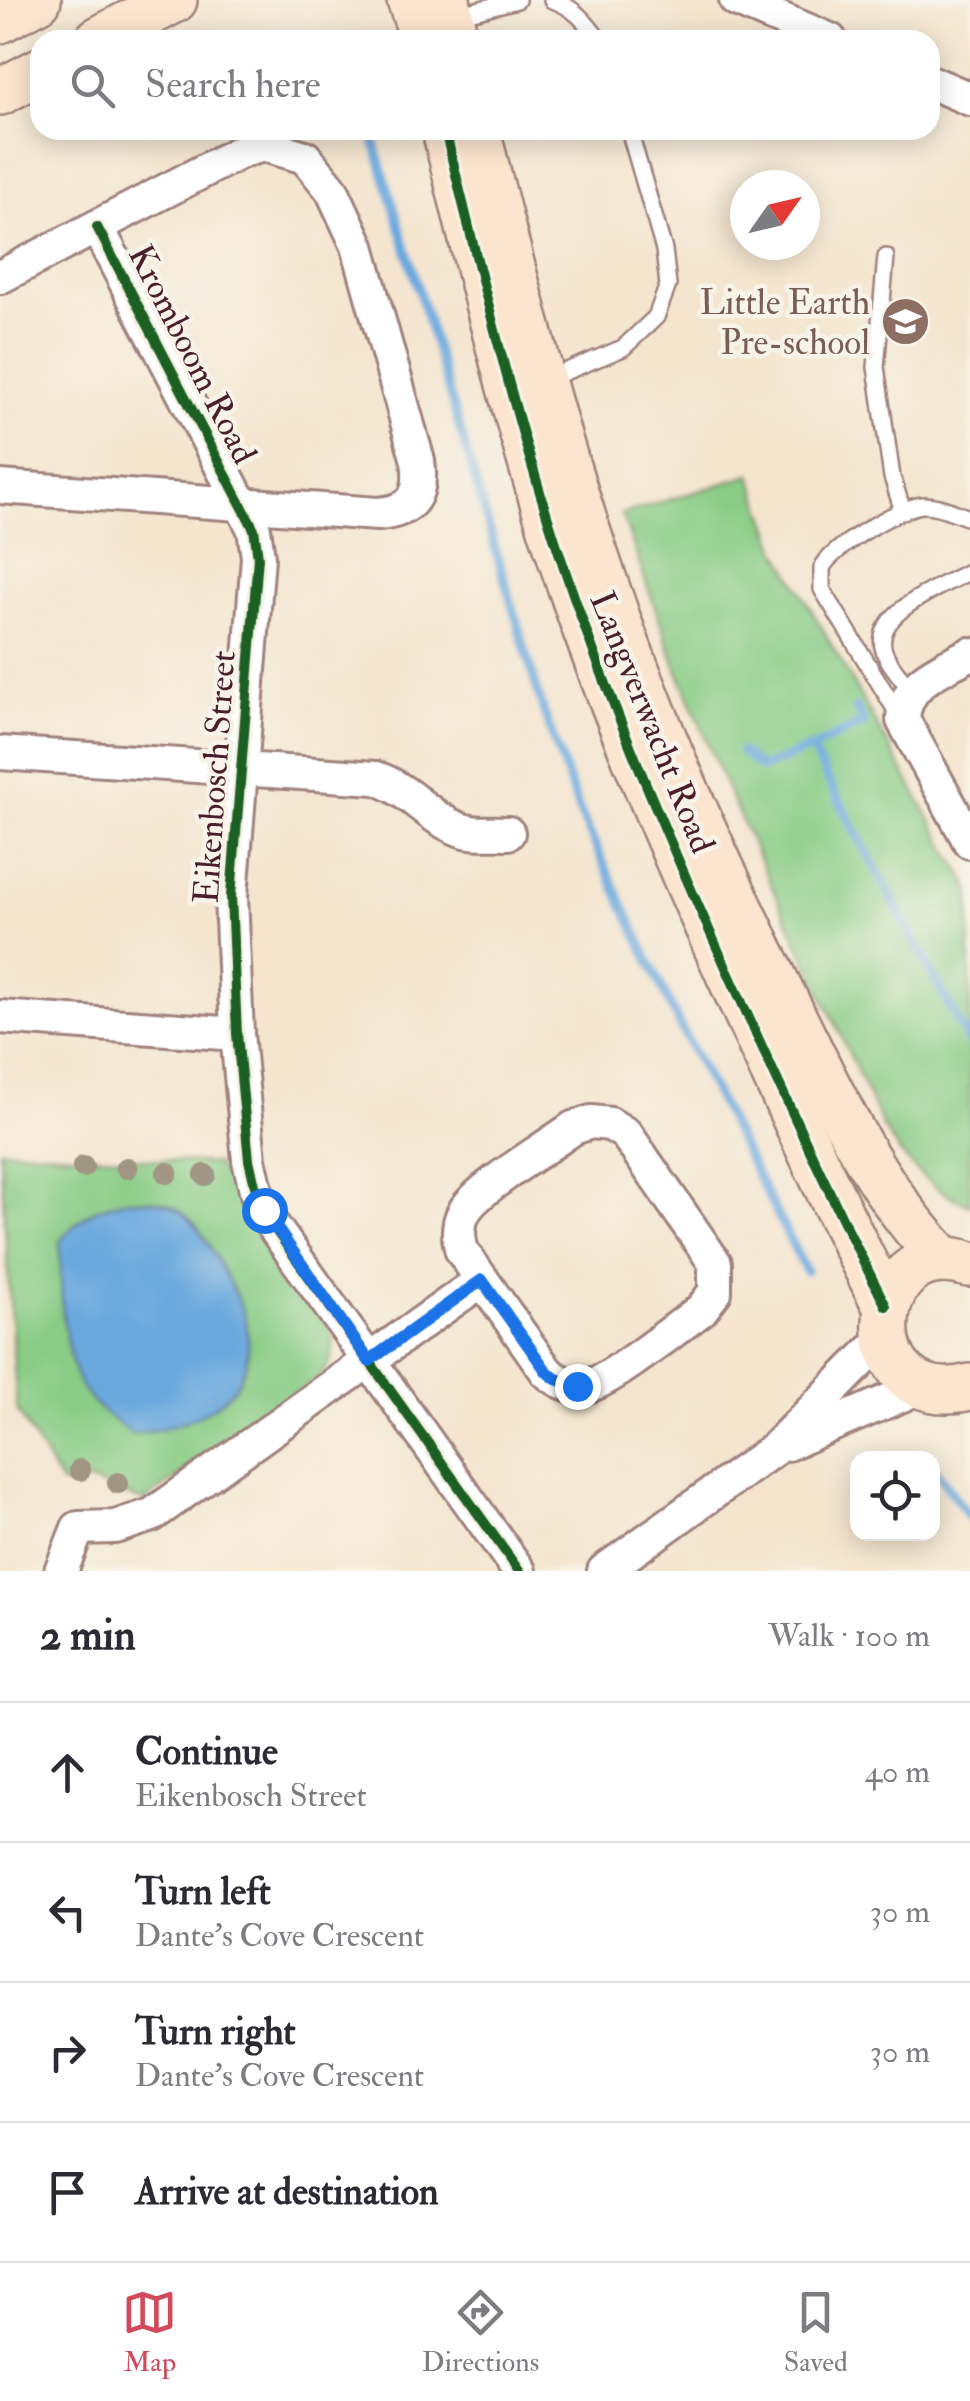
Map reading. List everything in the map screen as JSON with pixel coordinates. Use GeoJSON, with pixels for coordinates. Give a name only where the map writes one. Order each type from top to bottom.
{"type":"FeatureCollection","features":[{"type":"Feature","properties":{"kind":"street"},"geometry":{"type":"LineString","coordinates":[[0,20],[38,0]]}},
{"type":"Feature","properties":{"kind":"street"},"geometry":{"type":"LineString","coordinates":[[117,30],[174,0]]}},
{"type":"Feature","properties":{"kind":"street"},"geometry":{"type":"LineString","coordinates":[[736,0],[806,30]]}},
{"type":"Feature","properties":{"kind":"street"},"geometry":{"type":"LineString","coordinates":[[0,92],[30,76]]}},
{"type":"Feature","properties":{"kind":"street"},"geometry":{"type":"LineString","coordinates":[[940,86],[970,99]]}},
{"type":"Feature","properties":{"kind":"street","name":"Langverwacht Road"},"geometry":{"type":"LineString","coordinates":[[447,140],[537,484],[614,710],[657,814],[886,1321],[898,1365],[954,1392]]}},
{"type":"Feature","properties":{"kind":"street","name":"Langverwacht Road"},"geometry":{"type":"LineString","coordinates":[[480,140],[542,382],[606,589],[698,818],[778,986],[878,1180],[916,1232],[957,1262]]}},
{"type":"Feature","properties":{"kind":"street"},"geometry":{"type":"LineString","coordinates":[[0,277],[242,151],[264,145],[305,157],[319,171],[345,212],[373,300],[421,482],[408,506],[396,513],[0,488]]}},
{"type":"Feature","properties":{"kind":"street","name":"Kromboom Road"},"geometry":{"type":"LineString","coordinates":[[97,227],[243,505]]}},
{"type":"Feature","properties":{"kind":"street","name":"Eikenbosch Street"},"geometry":{"type":"LineString","coordinates":[[243,505],[254,529],[258,557],[231,896],[248,1160],[257,1194],[273,1226],[519,1571]]}},
{"type":"Feature","properties":{"kind":"street"},"geometry":{"type":"LineString","coordinates":[[970,654],[907,706],[970,842]]}},
{"type":"Feature","properties":{"kind":"street"},"geometry":{"type":"LineString","coordinates":[[0,753],[376,778],[397,785],[464,832],[508,832]]}},
{"type":"Feature","properties":{"kind":"street"},"geometry":{"type":"LineString","coordinates":[[0,1017],[237,1034]]}},
{"type":"Feature","properties":{"kind":"street"},"geometry":{"type":"LineString","coordinates":[[600,1122],[626,1134],[712,1255],[718,1280],[710,1302],[701,1310],[600,1382],[577,1386],[547,1372],[482,1280],[459,1240],[460,1218],[465,1209],[573,1128],[600,1122]]}},
{"type":"Feature","properties":{"kind":"street"},"geometry":{"type":"LineString","coordinates":[[604,1571],[773,1450],[886,1321],[892,1292],[915,1270],[957,1262]]}},
{"type":"Feature","properties":{"kind":"street"},"geometry":{"type":"LineString","coordinates":[[60,1571],[78,1528],[115,1527],[152,1515],[482,1280]]}},
{"type":"Feature","properties":{"kind":"street"},"geometry":{"type":"LineString","coordinates":[[773,1450],[954,1392]]}},
{"type":"Feature","properties":{"kind":"lane"},"geometry":{"type":"LineString","coordinates":[[437,19],[517,0]]}},
{"type":"Feature","properties":{"kind":"lane"},"geometry":{"type":"LineString","coordinates":[[552,0],[584,19],[592,30]]}},
{"type":"Feature","properties":{"kind":"lane"},"geometry":{"type":"LineString","coordinates":[[542,382],[623,348],[656,317],[668,285],[664,250],[632,140]]}},
{"type":"Feature","properties":{"kind":"lane"},"geometry":{"type":"LineString","coordinates":[[886,257],[876,367],[892,476],[903,511]]}},
{"type":"Feature","properties":{"kind":"lane"},"geometry":{"type":"LineString","coordinates":[[907,706],[888,702],[827,599],[820,578],[822,568],[831,554],[903,511],[928,505],[970,518]]}},
{"type":"Feature","properties":{"kind":"lane"},"geometry":{"type":"LineString","coordinates":[[907,706],[884,651],[886,623],[898,611],[970,571]]}},
{"type":"Feature","properties":{"kind":"green space"},"geometry":{"type":"Polygon","coordinates":[[[751,475],[778,551],[970,889],[970,1205],[943,1192],[921,1174],[884,1129],[727,789],[676,666],[622,514],[751,475]]]}},
{"type":"Feature","properties":{"kind":"green space"},"geometry":{"type":"Polygon","coordinates":[[[0,1149],[216,1164],[327,1322],[333,1350],[330,1363],[321,1376],[144,1501],[96,1483],[62,1485],[17,1410],[0,1149]]]}},
{"type":"Feature","properties":{"kind":"water"},"geometry":{"type":"Polygon","coordinates":[[[127,1200],[161,1202],[191,1220],[210,1246],[233,1291],[245,1318],[248,1337],[247,1360],[239,1379],[212,1408],[173,1425],[132,1434],[96,1405],[73,1367],[65,1332],[60,1259],[60,1241],[75,1224],[97,1209],[127,1200]]]}},
{"type":"Feature","properties":{"kind":"waterway"},"geometry":{"type":"LineString","coordinates":[[374,140],[544,713],[581,815],[679,1024],[806,1271]]}},
{"type":"Feature","properties":{"kind":"waterway"},"geometry":{"type":"LineString","coordinates":[[811,748],[864,723],[856,708]]}},
{"type":"Feature","properties":{"kind":"waterway"},"geometry":{"type":"LineString","coordinates":[[741,752],[761,768],[811,748],[970,1044]]}},
{"type":"Feature","properties":{"kind":"waterway"},"geometry":{"type":"LineString","coordinates":[[940,1476],[970,1518]]}},
{"type":"Feature","properties":{"kind":"cycle path"},"geometry":{"type":"LineString","coordinates":[[448,140],[535,475],[606,686],[728,972],[886,1306]]}},
{"type":"Feature","properties":{"kind":"cycle path"},"geometry":{"type":"LineString","coordinates":[[97,227],[254,529],[258,557],[231,896],[237,1034],[249,1160],[257,1194],[273,1226],[519,1571]]}},
{"type":"Feature","properties":{"kind":"place","name":"Little Earth Pre-school"},"geometry":{"type":"Point","coordinates":[905,322]}},
{"type":"Feature","properties":{"kind":"route"},"geometry":{"type":"LineString","coordinates":[[264,1210],[369,1361],[482,1280],[547,1372],[577,1386]]}}]}
